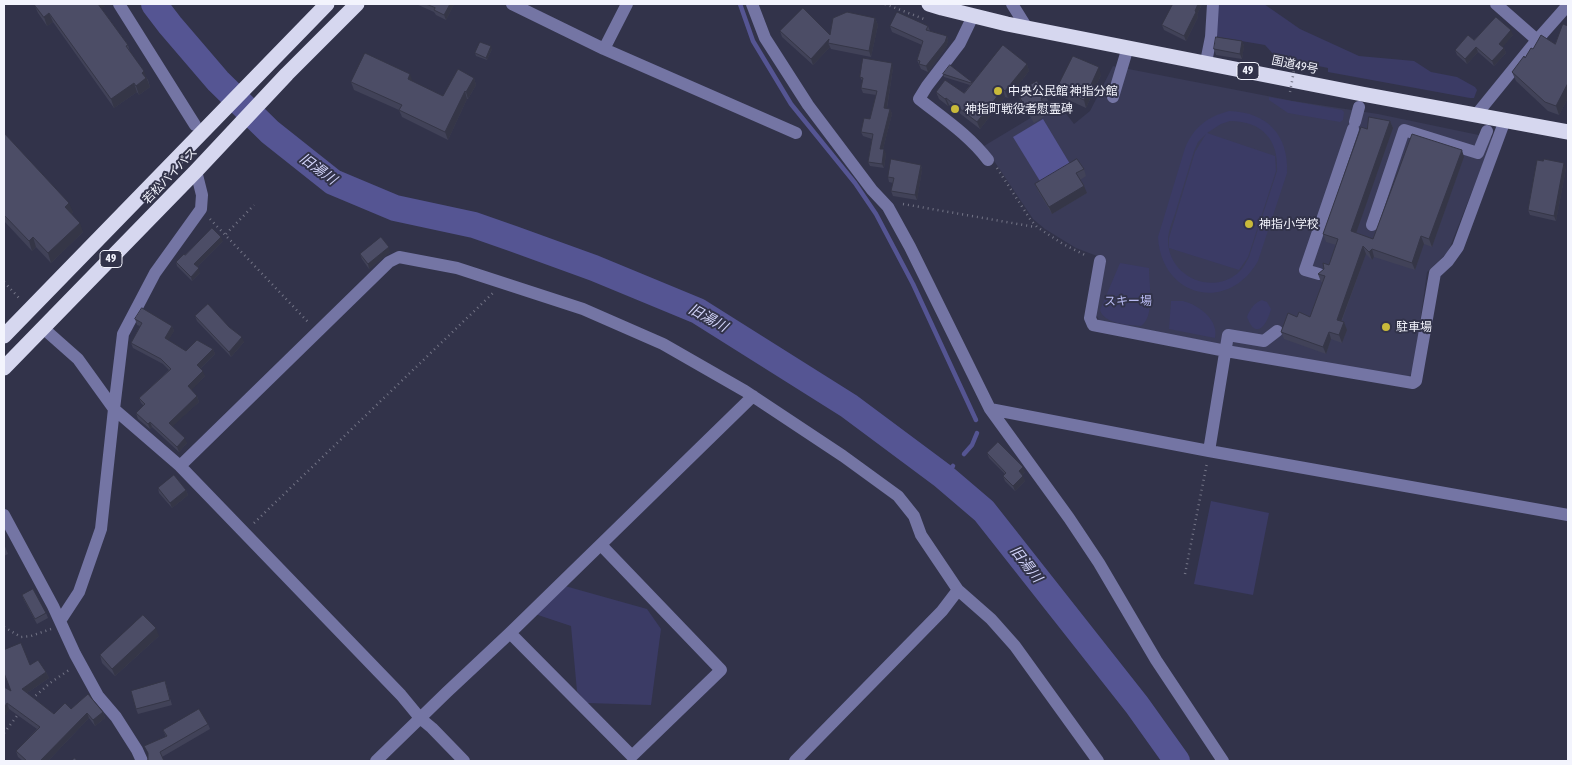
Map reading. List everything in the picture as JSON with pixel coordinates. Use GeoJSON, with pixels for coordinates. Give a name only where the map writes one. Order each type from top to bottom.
{"type":"FeatureCollection","features":[{"type":"Feature","properties":{"kind":"highway","name":"若松バイパス"},"geometry":{"type":"LineString","coordinates":[[4,336],[198,129],[327,4]]}},
{"type":"Feature","properties":{"kind":"highway","name":"若松バイパス"},"geometry":{"type":"LineString","coordinates":[[4,368],[196,171],[287,74],[357,4]]}},
{"type":"Feature","properties":{"kind":"highway","name":"国道49号"},"geometry":{"type":"LineString","coordinates":[[929,4],[1028,28],[1568,132]]}},
{"type":"Feature","properties":{"kind":"street"},"geometry":{"type":"LineString","coordinates":[[119,4],[198,129]]}},
{"type":"Feature","properties":{"kind":"street"},"geometry":{"type":"LineString","coordinates":[[512,4],[604,49],[796,133]]}},
{"type":"Feature","properties":{"kind":"street"},"geometry":{"type":"LineString","coordinates":[[604,49],[627,4]]}},
{"type":"Feature","properties":{"kind":"street"},"geometry":{"type":"LineString","coordinates":[[752,4],[765,38],[808,105],[872,190],[888,206],[990,410],[1069,518],[1099,563],[1156,660],[1223,761]]}},
{"type":"Feature","properties":{"kind":"street"},"geometry":{"type":"LineString","coordinates":[[1012,4],[1028,28]]}},
{"type":"Feature","properties":{"kind":"street"},"geometry":{"type":"LineString","coordinates":[[1206,62],[1213,4]]}},
{"type":"Feature","properties":{"kind":"street"},"geometry":{"type":"LineString","coordinates":[[1496,4],[1536,40]]}},
{"type":"Feature","properties":{"kind":"street"},"geometry":{"type":"LineString","coordinates":[[1476,115],[1536,40],[1568,5]]}},
{"type":"Feature","properties":{"kind":"street"},"geometry":{"type":"LineString","coordinates":[[973,16],[960,43],[919,99],[966,135],[978,146],[988,160]]}},
{"type":"Feature","properties":{"kind":"street"},"geometry":{"type":"LineString","coordinates":[[1113,97],[1128,47]]}},
{"type":"Feature","properties":{"kind":"street"},"geometry":{"type":"LineString","coordinates":[[1319,274],[1305,270],[1338,192],[1359,107]]}},
{"type":"Feature","properties":{"kind":"street"},"geometry":{"type":"LineString","coordinates":[[1100,261],[1090,318],[1093,324],[1227,346],[1413,383],[1416,381],[1435,273],[1448,261],[1458,247],[1504,120]]}},
{"type":"Feature","properties":{"kind":"street"},"geometry":{"type":"LineString","coordinates":[[1372,225],[1404,130],[1478,153],[1487,131]]}},
{"type":"Feature","properties":{"kind":"street"},"geometry":{"type":"LineString","coordinates":[[61,623],[79,592],[101,529],[123,334],[155,273],[202,210],[202,195],[196,171]]}},
{"type":"Feature","properties":{"kind":"street"},"geometry":{"type":"LineString","coordinates":[[180,466],[389,262],[399,256],[457,268],[583,309],[663,344],[753,396],[843,456],[898,496],[914,516],[921,534],[958,590],[991,619],[1014,646],[1098,761]]}},
{"type":"Feature","properties":{"kind":"street"},"geometry":{"type":"LineString","coordinates":[[43,328],[78,358],[114,408],[180,466],[420,718],[464,761]]}},
{"type":"Feature","properties":{"kind":"street"},"geometry":{"type":"LineString","coordinates":[[1209,451],[1228,335],[1264,341],[1277,331]]}},
{"type":"Feature","properties":{"kind":"street"},"geometry":{"type":"LineString","coordinates":[[376,761],[510,634],[753,396]]}},
{"type":"Feature","properties":{"kind":"street"},"geometry":{"type":"LineString","coordinates":[[990,410],[1568,515]]}},
{"type":"Feature","properties":{"kind":"street"},"geometry":{"type":"LineString","coordinates":[[4,515],[98,696],[116,717],[142,761]]}},
{"type":"Feature","properties":{"kind":"street"},"geometry":{"type":"LineString","coordinates":[[510,634],[632,756],[721,670],[602,544]]}},
{"type":"Feature","properties":{"kind":"street"},"geometry":{"type":"LineString","coordinates":[[795,761],[942,611],[958,590]]}},
{"type":"Feature","properties":{"kind":"path"},"geometry":{"type":"LineString","coordinates":[[1290,92],[1295,65]]}},
{"type":"Feature","properties":{"kind":"path"},"geometry":{"type":"LineString","coordinates":[[988,160],[992,162],[1037,227],[1075,251],[1100,261]]}},
{"type":"Feature","properties":{"kind":"path"},"geometry":{"type":"LineString","coordinates":[[888,206],[897,204],[912,205],[1037,227]]}},
{"type":"Feature","properties":{"kind":"path"},"geometry":{"type":"LineString","coordinates":[[226,234],[254,205]]}},
{"type":"Feature","properties":{"kind":"path"},"geometry":{"type":"LineString","coordinates":[[202,210],[317,332]]}},
{"type":"Feature","properties":{"kind":"path"},"geometry":{"type":"LineString","coordinates":[[4,282],[30,309]]}},
{"type":"Feature","properties":{"kind":"path"},"geometry":{"type":"LineString","coordinates":[[244,533],[503,283]]}},
{"type":"Feature","properties":{"kind":"path"},"geometry":{"type":"LineString","coordinates":[[1185,574],[1209,451]]}},
{"type":"Feature","properties":{"kind":"path"},"geometry":{"type":"LineString","coordinates":[[4,627],[21,637],[31,636],[61,623]]}},
{"type":"Feature","properties":{"kind":"path"},"geometry":{"type":"LineString","coordinates":[[27,704],[50,683],[80,663]]}},
{"type":"Feature","properties":{"kind":"path"},"geometry":{"type":"LineString","coordinates":[[4,733],[21,711]]}},
{"type":"Feature","properties":{"kind":"shaded area","name":"神指小学校"},"geometry":{"type":"Polygon","coordinates":[[[1113,66],[1293,101],[1378,114],[1493,138],[1448,252],[1427,272],[1413,373],[1405,379],[1100,321],[1096,315],[1097,256],[1076,248],[1045,229],[1033,219],[984,146],[1057,102],[1074,124],[1090,111],[1113,66]]]}},
{"type":"Feature","properties":{"kind":"shaded area"},"geometry":{"type":"Polygon","coordinates":[[[1043,119],[1073,169],[1043,186],[1013,137],[1043,119]]]}},
{"type":"Feature","properties":{"kind":"green space"},"geometry":{"type":"Polygon","coordinates":[[[1216,4],[1264,4],[1300,29],[1359,56],[1414,61],[1431,72],[1457,77],[1477,90],[1474,98],[1470,98],[1328,72],[1328,68],[1280,58],[1274,55],[1265,45],[1218,37],[1215,34],[1216,4]]]}},
{"type":"Feature","properties":{"kind":"green space"},"geometry":{"type":"Polygon","coordinates":[[[1269,97],[1342,110],[1344,112],[1343,120],[1340,122],[1288,113],[1269,100],[1269,97]]]}},
{"type":"Feature","properties":{"kind":"green space"},"geometry":{"type":"Polygon","coordinates":[[[1229,111],[1242,112],[1254,116],[1265,121],[1273,128],[1280,137],[1284,147],[1287,159],[1287,173],[1258,261],[1245,278],[1230,288],[1214,293],[1198,291],[1183,285],[1171,274],[1162,257],[1158,237],[1185,148],[1193,134],[1202,124],[1214,116],[1229,111]],[[1230,121],[1221,124],[1207,133],[1275,156],[1276,171],[1248,257],[1239,270],[1169,248],[1175,264],[1183,272],[1193,279],[1204,282],[1216,283],[1227,280],[1238,273],[1249,257],[1277,171],[1277,160],[1275,150],[1266,134],[1251,124],[1230,121]],[[1206,134],[1198,142],[1194,151],[1170,227],[1168,240],[1169,247],[1169,238],[1195,152],[1206,134]]]}},
{"type":"Feature","properties":{"kind":"green space","name":"スキー場"},"geometry":{"type":"Polygon","coordinates":[[[1120,263],[1149,268],[1150,308],[1145,322],[1141,326],[1112,321],[1102,315],[1100,310],[1120,263]]]}},
{"type":"Feature","properties":{"kind":"green space"},"geometry":{"type":"Polygon","coordinates":[[[1262,300],[1267,302],[1271,309],[1264,325],[1257,329],[1250,324],[1247,317],[1249,311],[1262,300]]]}},
{"type":"Feature","properties":{"kind":"green space"},"geometry":{"type":"Polygon","coordinates":[[[1171,301],[1189,303],[1206,314],[1214,325],[1215,338],[1169,329],[1171,301]]]}},
{"type":"Feature","properties":{"kind":"green space"},"geometry":{"type":"Polygon","coordinates":[[[1211,501],[1269,513],[1253,595],[1194,584],[1211,501]]]}},
{"type":"Feature","properties":{"kind":"green space"},"geometry":{"type":"Polygon","coordinates":[[[565,586],[647,609],[661,629],[651,705],[587,703],[577,691],[571,626],[535,614],[565,586]]]}},
{"type":"Feature","properties":{"kind":"building"},"geometry":{"type":"Polygon","coordinates":[[[34,4],[98,4],[128,45],[126,46],[144,71],[142,73],[146,78],[136,86],[134,83],[111,99],[49,13],[44,17],[34,4]]]}},
{"type":"Feature","properties":{"kind":"building"},"geometry":{"type":"Polygon","coordinates":[[[426,4],[450,4],[444,15],[426,4]]]}},
{"type":"Feature","properties":{"kind":"building"},"geometry":{"type":"Polygon","coordinates":[[[1173,4],[1198,4],[1184,36],[1162,25],[1173,4]]]}},
{"type":"Feature","properties":{"kind":"building"},"geometry":{"type":"Polygon","coordinates":[[[803,8],[830,35],[833,18],[847,12],[875,18],[869,51],[828,43],[829,39],[811,59],[780,31],[803,8]]]}},
{"type":"Feature","properties":{"kind":"building"},"geometry":{"type":"Polygon","coordinates":[[[897,12],[928,26],[926,30],[947,36],[945,42],[926,66],[919,64],[920,61],[917,60],[923,41],[890,26],[897,12]]]}},
{"type":"Feature","properties":{"kind":"building"},"geometry":{"type":"Polygon","coordinates":[[[1496,17],[1511,30],[1499,44],[1504,48],[1492,61],[1476,47],[1465,59],[1455,50],[1468,35],[1474,40],[1496,17]]]}},
{"type":"Feature","properties":{"kind":"building"},"geometry":{"type":"Polygon","coordinates":[[[1563,24],[1568,26],[1568,83],[1556,106],[1545,102],[1512,72],[1524,56],[1525,58],[1531,48],[1533,49],[1541,35],[1555,44],[1563,24]]]}},
{"type":"Feature","properties":{"kind":"building"},"geometry":{"type":"Polygon","coordinates":[[[1216,37],[1242,41],[1240,54],[1214,49],[1216,37]]]}},
{"type":"Feature","properties":{"kind":"building"},"geometry":{"type":"Polygon","coordinates":[[[480,42],[491,46],[486,58],[475,53],[480,42]]]}},
{"type":"Feature","properties":{"kind":"building"},"geometry":{"type":"Polygon","coordinates":[[[1003,45],[1027,64],[1005,91],[1003,89],[977,122],[936,92],[945,80],[964,93],[1003,45]]]}},
{"type":"Feature","properties":{"kind":"building"},"geometry":{"type":"Polygon","coordinates":[[[365,53],[410,74],[408,79],[443,96],[458,69],[474,78],[465,91],[445,132],[399,110],[402,105],[351,82],[365,53]]]}},
{"type":"Feature","properties":{"kind":"building"},"geometry":{"type":"Polygon","coordinates":[[[1073,56],[1099,67],[1084,100],[1057,88],[1073,56]]]}},
{"type":"Feature","properties":{"kind":"building"},"geometry":{"type":"Polygon","coordinates":[[[863,58],[892,63],[884,108],[890,109],[880,149],[884,149],[882,164],[868,162],[873,134],[861,132],[864,118],[870,119],[877,91],[861,88],[863,78],[860,77],[863,58]]]}},
{"type":"Feature","properties":{"kind":"building"},"geometry":{"type":"Polygon","coordinates":[[[950,65],[972,82],[943,74],[950,65]]]}},
{"type":"Feature","properties":{"kind":"building"},"geometry":{"type":"Polygon","coordinates":[[[1037,81],[1046,96],[1041,99],[1046,107],[1031,116],[1017,93],[1037,81]]]}},
{"type":"Feature","properties":{"kind":"building"},"geometry":{"type":"Polygon","coordinates":[[[1369,117],[1390,121],[1351,231],[1373,239],[1412,134],[1462,150],[1429,239],[1421,236],[1412,263],[1372,249],[1369,252],[1363,246],[1337,320],[1344,322],[1339,335],[1329,332],[1323,347],[1281,332],[1288,313],[1297,317],[1299,312],[1310,317],[1325,276],[1318,274],[1324,269],[1323,263],[1329,265],[1338,239],[1323,234],[1361,127],[1367,129],[1369,117]]]}},
{"type":"Feature","properties":{"kind":"building"},"geometry":{"type":"Polygon","coordinates":[[[4,133],[69,203],[65,207],[80,223],[48,253],[33,237],[29,241],[4,215],[4,133]]]}},
{"type":"Feature","properties":{"kind":"building"},"geometry":{"type":"Polygon","coordinates":[[[891,159],[921,165],[915,195],[891,191],[894,178],[888,177],[891,159]]]}},
{"type":"Feature","properties":{"kind":"building"},"geometry":{"type":"Polygon","coordinates":[[[1077,159],[1084,169],[1076,173],[1084,186],[1049,207],[1035,184],[1077,159]]]}},
{"type":"Feature","properties":{"kind":"building"},"geometry":{"type":"Polygon","coordinates":[[[1544,159],[1564,163],[1554,216],[1528,210],[1537,160],[1543,161],[1544,159]]]}},
{"type":"Feature","properties":{"kind":"building"},"geometry":{"type":"Polygon","coordinates":[[[212,228],[221,237],[194,264],[199,268],[191,277],[176,262],[212,228]]]}},
{"type":"Feature","properties":{"kind":"building"},"geometry":{"type":"Polygon","coordinates":[[[381,237],[389,247],[368,264],[360,254],[381,237]]]}},
{"type":"Feature","properties":{"kind":"building"},"geometry":{"type":"Polygon","coordinates":[[[208,304],[229,327],[242,337],[229,352],[195,316],[208,304]]]}},
{"type":"Feature","properties":{"kind":"building"},"geometry":{"type":"Polygon","coordinates":[[[142,308],[172,326],[165,338],[186,351],[197,340],[213,349],[197,365],[203,371],[188,386],[197,396],[169,423],[185,438],[177,447],[150,422],[148,424],[136,413],[145,404],[139,398],[171,369],[161,359],[131,343],[142,323],[135,319],[142,308]]]}},
{"type":"Feature","properties":{"kind":"building"},"geometry":{"type":"Polygon","coordinates":[[[998,442],[1023,467],[1019,471],[1023,476],[1013,486],[1003,476],[1006,473],[987,453],[998,442]]]}},
{"type":"Feature","properties":{"kind":"building"},"geometry":{"type":"Polygon","coordinates":[[[174,475],[186,490],[170,503],[158,488],[174,475]]]}},
{"type":"Feature","properties":{"kind":"building"},"geometry":{"type":"Polygon","coordinates":[[[33,589],[46,613],[35,619],[22,595],[33,589]]]}},
{"type":"Feature","properties":{"kind":"building"},"geometry":{"type":"Polygon","coordinates":[[[143,615],[156,628],[112,669],[100,655],[143,615]]]}},
{"type":"Feature","properties":{"kind":"building"},"geometry":{"type":"Polygon","coordinates":[[[21,643],[30,665],[38,660],[46,672],[22,689],[54,714],[65,703],[71,709],[88,694],[103,712],[93,720],[87,713],[40,761],[27,761],[16,751],[40,727],[7,703],[4,708],[4,687],[11,691],[4,673],[4,650],[21,643]]]}},
{"type":"Feature","properties":{"kind":"building"},"geometry":{"type":"Polygon","coordinates":[[[165,681],[170,700],[136,709],[131,691],[165,681]]]}},
{"type":"Feature","properties":{"kind":"building"},"geometry":{"type":"Polygon","coordinates":[[[199,709],[208,724],[160,752],[164,761],[148,761],[148,753],[144,746],[167,736],[163,730],[199,709]]]}},
{"type":"Feature","properties":{"kind":"waterway","name":"旧湯川"},"geometry":{"type":"LineString","coordinates":[[154,4],[218,81],[270,132],[333,182],[395,208],[474,225],[514,239],[594,268],[698,311],[849,406],[943,476],[984,511],[1137,705],[1177,761]]}},
{"type":"Feature","properties":{"kind":"waterway"},"geometry":{"type":"LineString","coordinates":[[740,4],[753,41],[791,104],[855,183],[876,214],[913,284],[976,420]]}},
{"type":"Feature","properties":{"kind":"waterway"},"geometry":{"type":"LineString","coordinates":[[964,454],[972,445],[977,433]]}},
{"type":"Feature","properties":{"kind":"waterway"},"geometry":{"type":"LineString","coordinates":[[944,477],[953,466]]}},
{"type":"Feature","properties":{"kind":"place","name":"中央公民館 神指分館"},"geometry":{"type":"Point","coordinates":[998,91]}},
{"type":"Feature","properties":{"kind":"place","name":"神指町戦役者慰霊碑"},"geometry":{"type":"Point","coordinates":[955,109]}},
{"type":"Feature","properties":{"kind":"place","name":"神指小学校"},"geometry":{"type":"Point","coordinates":[1249,224]}},
{"type":"Feature","properties":{"kind":"place","name":"駐車場"},"geometry":{"type":"Point","coordinates":[1386,327]}}]}
